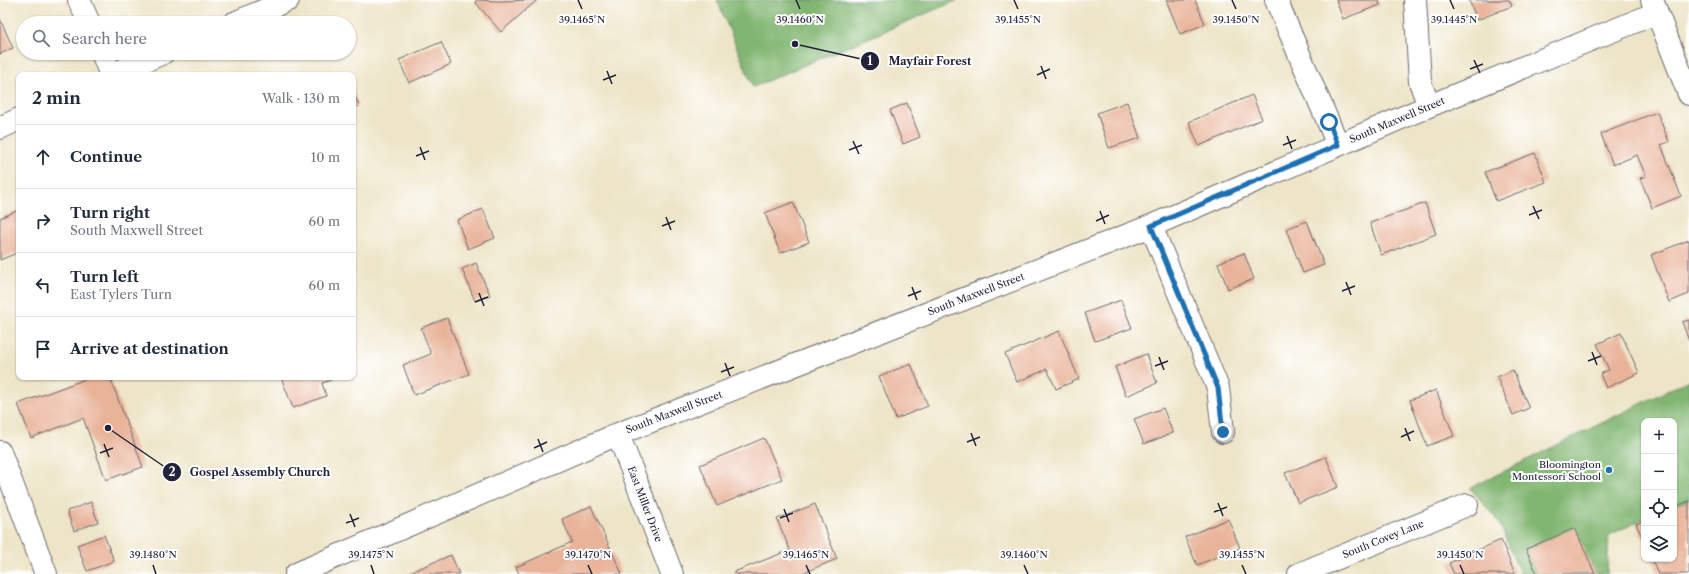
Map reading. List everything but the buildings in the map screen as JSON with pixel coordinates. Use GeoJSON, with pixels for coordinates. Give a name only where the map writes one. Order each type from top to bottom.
{"type":"FeatureCollection","features":[{"type":"Feature","properties":{"kind":"street"},"geometry":{"type":"LineString","coordinates":[[79,0],[86,16]]}},
{"type":"Feature","properties":{"kind":"street"},"geometry":{"type":"LineString","coordinates":[[250,16],[288,0]]}},
{"type":"Feature","properties":{"kind":"street"},"geometry":{"type":"LineString","coordinates":[[1276,0],[1338,145]]}},
{"type":"Feature","properties":{"kind":"street"},"geometry":{"type":"LineString","coordinates":[[1415,0],[1420,82],[1429,106]]}},
{"type":"Feature","properties":{"kind":"street"},"geometry":{"type":"LineString","coordinates":[[1654,6],[1689,94]]}},
{"type":"Feature","properties":{"kind":"street","name":"South Maxwell Street"},"geometry":{"type":"LineString","coordinates":[[296,574],[618,434],[1151,226],[1429,106],[1654,6]]}},
{"type":"Feature","properties":{"kind":"street"},"geometry":{"type":"LineString","coordinates":[[105,60],[110,72]]}},
{"type":"Feature","properties":{"kind":"street"},"geometry":{"type":"LineString","coordinates":[[118,72],[146,60]]}},
{"type":"Feature","properties":{"kind":"street"},"geometry":{"type":"LineString","coordinates":[[0,128],[16,120]]}},
{"type":"Feature","properties":{"kind":"street"},"geometry":{"type":"LineString","coordinates":[[1151,226],[1218,388],[1223,432]]}},
{"type":"Feature","properties":{"kind":"street","name":"East Miller Drive"},"geometry":{"type":"LineString","coordinates":[[618,434],[672,574]]}},
{"type":"Feature","properties":{"kind":"street"},"geometry":{"type":"LineString","coordinates":[[0,452],[46,574]]}},
{"type":"Feature","properties":{"kind":"street","name":"South Covey Lane"},"geometry":{"type":"LineString","coordinates":[[1299,574],[1468,505]]}},
{"type":"Feature","properties":{"kind":"green space"},"geometry":{"type":"Polygon","coordinates":[[[717,0],[958,0],[753,87],[717,0]]]}},
{"type":"Feature","properties":{"kind":"green space","name":"Bloomington Montessori School"},"geometry":{"type":"Polygon","coordinates":[[[1689,380],[1689,500],[1677,505],[1677,418],[1641,418],[1641,520],[1609,535],[1607,574],[1520,574],[1499,522],[1470,488],[1689,380]]]}},
{"type":"Feature","properties":{"kind":"place","name":"Mayfair Forest"},"geometry":{"type":"Point","coordinates":[795,44]}},
{"type":"Feature","properties":{"kind":"place","name":"Gospel Assembly Church"},"geometry":{"type":"Point","coordinates":[108,428]}},
{"type":"Feature","properties":{"kind":"place","name":"Bloomington Montessori School"},"geometry":{"type":"Point","coordinates":[1609,470]}},
{"type":"Feature","properties":{"kind":"route"},"geometry":{"type":"LineString","coordinates":[[1223,432],[1218,388],[1151,226],[1338,145],[1329,122]]}}]}
